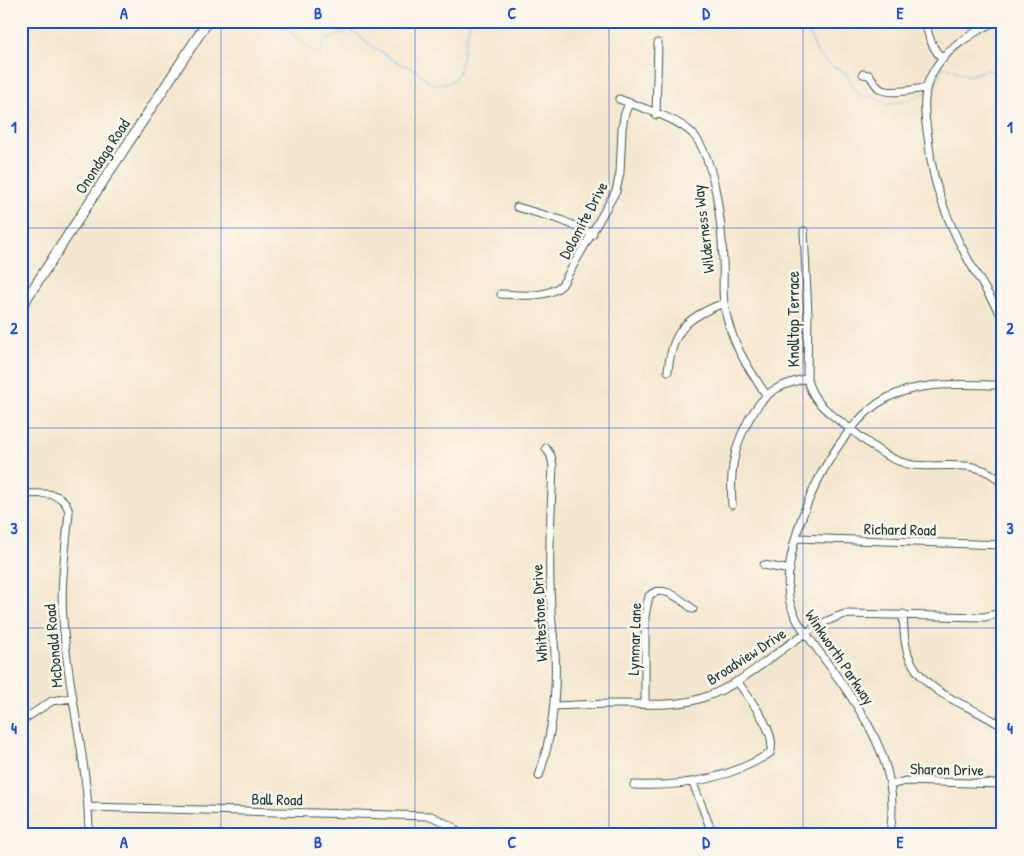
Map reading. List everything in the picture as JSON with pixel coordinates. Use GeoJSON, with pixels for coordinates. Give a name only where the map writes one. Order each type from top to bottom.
{"type":"FeatureCollection","features":[{"type":"Feature","properties":{"kind":"main road","name":"Onondaga Road"},"geometry":{"type":"LineString","coordinates":[[21,307],[208,21]]}},
{"type":"Feature","properties":{"kind":"main road"},"geometry":{"type":"LineString","coordinates":[[1003,178],[1003,212]]}},
{"type":"Feature","properties":{"kind":"street"},"geometry":{"type":"LineString","coordinates":[[925,21],[929,38],[935,50],[943,59]]}},
{"type":"Feature","properties":{"kind":"street"},"geometry":{"type":"LineString","coordinates":[[996,21],[961,42],[943,59],[931,74],[926,88],[926,122],[932,165],[939,196],[952,229],[969,262],[1003,318]]}},
{"type":"Feature","properties":{"kind":"street"},"geometry":{"type":"LineString","coordinates":[[656,115],[658,43]]}},
{"type":"Feature","properties":{"kind":"street"},"geometry":{"type":"LineString","coordinates":[[863,74],[869,75],[878,87],[887,91],[902,92],[926,88]]}},
{"type":"Feature","properties":{"kind":"street","name":"Wilderness Way"},"geometry":{"type":"LineString","coordinates":[[619,99],[671,120],[691,132],[704,151],[718,208],[722,244],[724,303],[738,349],[751,373],[767,396]]}},
{"type":"Feature","properties":{"kind":"street","name":"Dolomite Drive"},"geometry":{"type":"LineString","coordinates":[[501,294],[541,295],[558,289],[572,271],[612,200],[618,183],[622,129],[629,103]]}},
{"type":"Feature","properties":{"kind":"street"},"geometry":{"type":"LineString","coordinates":[[517,207],[560,220],[593,234]]}},
{"type":"Feature","properties":{"kind":"street","name":"Knolltop Terrace"},"geometry":{"type":"LineString","coordinates":[[804,231],[808,305],[807,378],[821,406],[881,453],[896,460],[912,464],[977,467],[995,476],[1003,485]]}},
{"type":"Feature","properties":{"kind":"street"},"geometry":{"type":"LineString","coordinates":[[668,370],[671,348],[682,327],[699,314],[724,303]]}},
{"type":"Feature","properties":{"kind":"street"},"geometry":{"type":"LineString","coordinates":[[732,505],[732,469],[738,443],[754,412],[767,396],[783,385],[807,378]]}},
{"type":"Feature","properties":{"kind":"street","name":"Winkworth Parkway"},"geometry":{"type":"LineString","coordinates":[[889,835],[892,819],[891,785],[882,752],[867,720],[798,622],[789,598],[790,570],[796,538],[804,510],[836,448],[868,411],[882,401],[906,390],[939,386],[1003,386]]}},
{"type":"Feature","properties":{"kind":"street","name":"Whitestone Drive"},"geometry":{"type":"LineString","coordinates":[[538,776],[545,757],[554,706],[555,654],[550,607],[553,466],[551,456],[546,448]]}},
{"type":"Feature","properties":{"kind":"street","name":"McDonald Road"},"geometry":{"type":"LineString","coordinates":[[21,494],[58,496],[65,501],[69,512],[62,602],[63,619],[88,807],[89,835]]}},
{"type":"Feature","properties":{"kind":"street","name":"Richard Road"},"geometry":{"type":"LineString","coordinates":[[796,538],[1003,545]]}},
{"type":"Feature","properties":{"kind":"street"},"geometry":{"type":"LineString","coordinates":[[764,565],[790,570]]}},
{"type":"Feature","properties":{"kind":"street","name":"Lynmar Lane"},"geometry":{"type":"LineString","coordinates":[[645,704],[645,616],[649,596],[652,592],[663,591],[682,600],[693,609]]}},
{"type":"Feature","properties":{"kind":"street","name":"Broadview Drive"},"geometry":{"type":"LineString","coordinates":[[554,706],[668,704],[690,702],[706,697],[737,681],[829,619],[845,614],[984,617],[996,614],[1003,607]]}},
{"type":"Feature","properties":{"kind":"street"},"geometry":{"type":"LineString","coordinates":[[903,614],[908,652],[912,663],[920,675],[937,690],[1000,725],[1003,714]]}},
{"type":"Feature","properties":{"kind":"street"},"geometry":{"type":"LineString","coordinates":[[634,785],[654,786],[693,783],[715,777],[770,753],[771,734],[737,681]]}},
{"type":"Feature","properties":{"kind":"street"},"geometry":{"type":"LineString","coordinates":[[21,721],[52,701],[72,698]]}},
{"type":"Feature","properties":{"kind":"street","name":"Sharon Drive"},"geometry":{"type":"LineString","coordinates":[[891,785],[905,781],[1003,784]]}},
{"type":"Feature","properties":{"kind":"street"},"geometry":{"type":"LineString","coordinates":[[693,783],[713,835]]}},
{"type":"Feature","properties":{"kind":"street","name":"Ball Road"},"geometry":{"type":"LineString","coordinates":[[88,807],[431,816],[453,827],[460,835]]}},
{"type":"Feature","properties":{"kind":"waterway"},"geometry":{"type":"LineString","coordinates":[[273,21],[290,32],[316,55],[321,52],[324,42],[350,29],[395,61],[416,70],[432,84],[450,83],[459,72],[470,21]]}},
{"type":"Feature","properties":{"kind":"waterway"},"geometry":{"type":"LineString","coordinates":[[804,21],[818,55],[832,66],[845,72],[859,95],[878,99],[888,105],[909,100],[922,94]]}},
{"type":"Feature","properties":{"kind":"waterway"},"geometry":{"type":"LineString","coordinates":[[931,90],[938,79],[941,69],[946,67],[969,76],[985,70],[996,72],[1003,81]]}}]}
